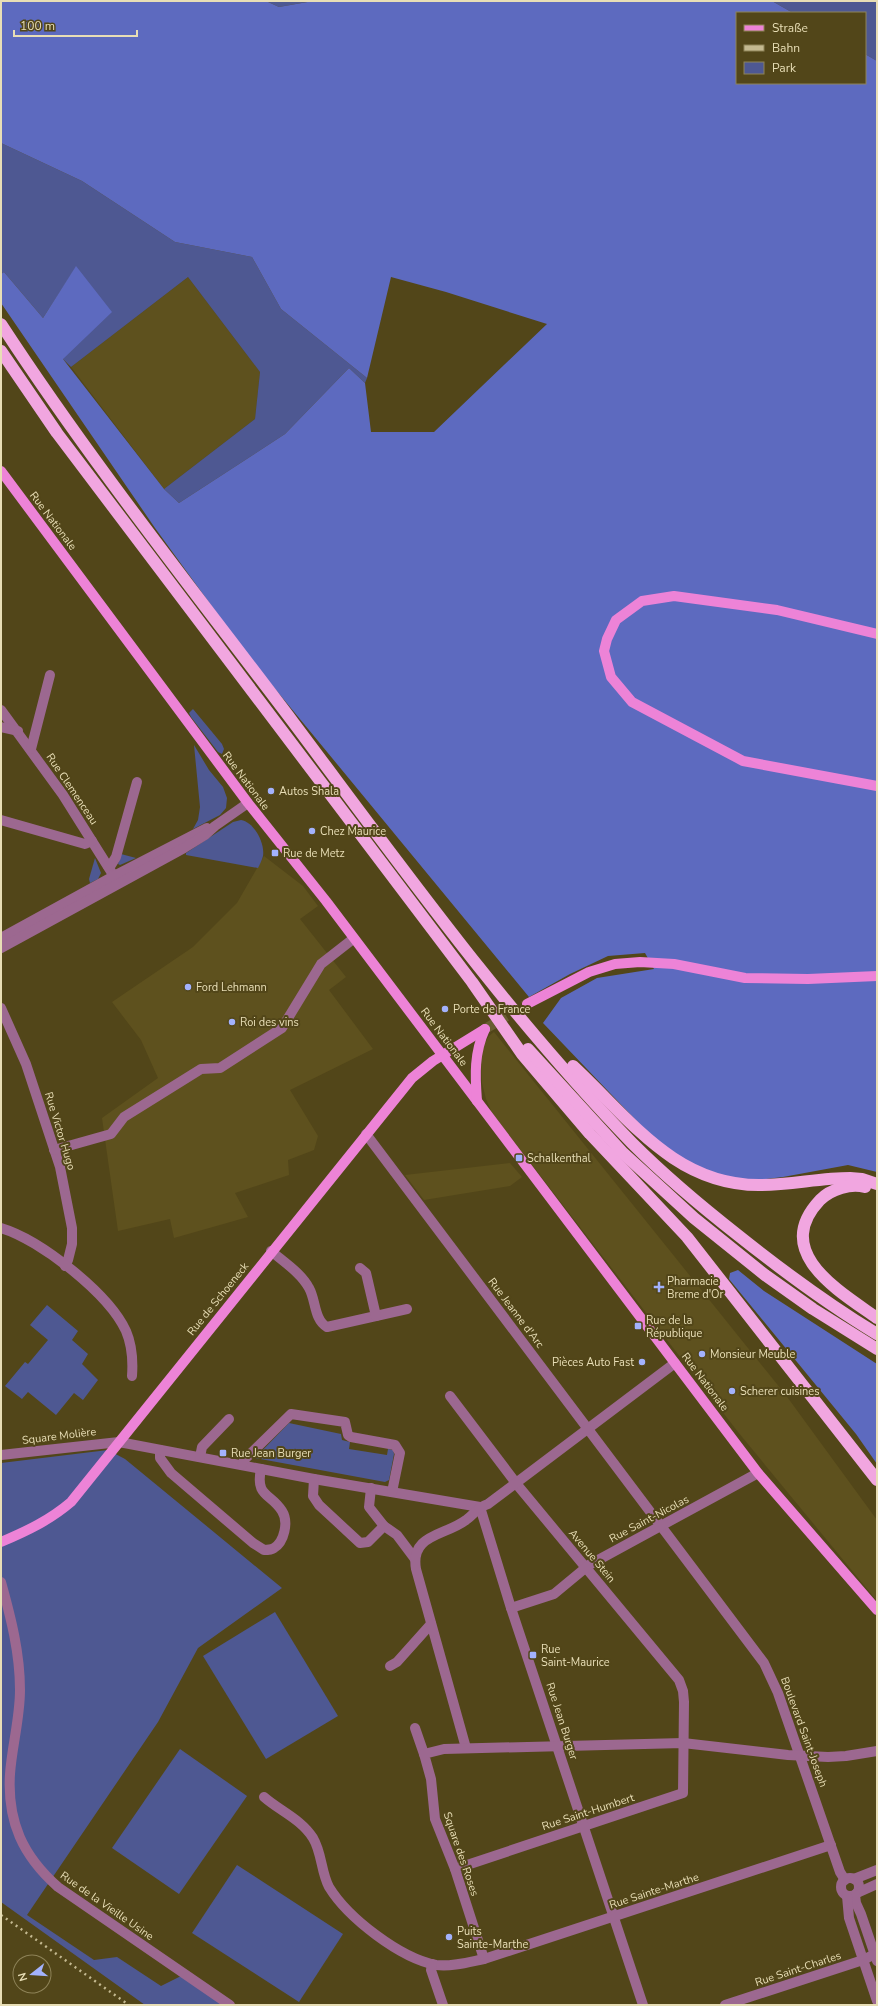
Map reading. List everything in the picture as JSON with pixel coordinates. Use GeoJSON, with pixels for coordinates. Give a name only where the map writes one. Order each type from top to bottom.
{"type":"FeatureCollection","features":[{"type":"Feature","properties":{"kind":"highway"},"geometry":{"type":"LineString","coordinates":[[1,324],[68,423],[436,913],[529,1028],[634,1144],[703,1207],[773,1263],[877,1334]]}},
{"type":"Feature","properties":{"kind":"highway"},"geometry":{"type":"LineString","coordinates":[[1,351],[57,433],[472,982],[522,1054],[590,1134],[687,1237],[877,1480]]}},
{"type":"Feature","properties":{"kind":"highway"},"geometry":{"type":"LineString","coordinates":[[472,982],[519,1039],[623,1153],[694,1218],[765,1275],[808,1306],[877,1349]]}},
{"type":"Feature","properties":{"kind":"highway"},"geometry":{"type":"LineString","coordinates":[[529,1028],[574,1067],[635,1127],[682,1165],[702,1175],[725,1182],[759,1185],[850,1178],[862,1179],[877,1184]]}},
{"type":"Feature","properties":{"kind":"highway"},"geometry":{"type":"LineString","coordinates":[[877,1191],[861,1186],[851,1186],[839,1188],[825,1196],[810,1212],[805,1225],[804,1245],[811,1263],[826,1281],[877,1318]]}},
{"type":"Feature","properties":{"kind":"main road","name":"Rue Nationale"},"geometry":{"type":"LineString","coordinates":[[1,472],[248,803],[306,875],[758,1474],[877,1610]]}},
{"type":"Feature","properties":{"kind":"main road"},"geometry":{"type":"LineString","coordinates":[[877,634],[777,610],[674,596],[642,601],[616,620],[607,639],[604,651],[611,677],[632,702],[743,761],[877,786]]}},
{"type":"Feature","properties":{"kind":"main road"},"geometry":{"type":"LineString","coordinates":[[527,1004],[584,974],[615,964],[640,962],[674,964],[745,978],[808,979],[877,976]]}},
{"type":"Feature","properties":{"kind":"main road","name":"Rue de Schoeneck"},"geometry":{"type":"LineString","coordinates":[[1,1542],[24,1532],[57,1514],[70,1502],[412,1078],[442,1055],[485,1029],[479,1042],[476,1056],[475,1074],[477,1101]]}},
{"type":"Feature","properties":{"kind":"street"},"geometry":{"type":"LineString","coordinates":[[31,749],[50,675]]}},
{"type":"Feature","properties":{"kind":"street","name":"Rue Clemenceau"},"geometry":{"type":"LineString","coordinates":[[1,710],[31,749],[116,879]]}},
{"type":"Feature","properties":{"kind":"street"},"geometry":{"type":"LineString","coordinates":[[1,727],[18,731]]}},
{"type":"Feature","properties":{"kind":"street"},"geometry":{"type":"LineString","coordinates":[[108,866],[112,865],[116,857],[137,782]]}},
{"type":"Feature","properties":{"kind":"street"},"geometry":{"type":"LineString","coordinates":[[1,948],[28,928],[116,879],[200,838],[248,803]]}},
{"type":"Feature","properties":{"kind":"street"},"geometry":{"type":"LineString","coordinates":[[1,820],[85,844],[92,841]]}},
{"type":"Feature","properties":{"kind":"street"},"geometry":{"type":"LineString","coordinates":[[1,938],[28,928]]}},
{"type":"Feature","properties":{"kind":"street"},"geometry":{"type":"LineString","coordinates":[[54,1150],[111,1134],[124,1117],[201,1069],[220,1068],[282,1028],[321,964],[353,939]]}},
{"type":"Feature","properties":{"kind":"street","name":"Rue Victor Hugo"},"geometry":{"type":"LineString","coordinates":[[1,1008],[26,1064],[65,1188],[72,1228],[72,1244],[65,1266]]}},
{"type":"Feature","properties":{"kind":"street","name":"Rue Jeanne d'Arc"},"geometry":{"type":"LineString","coordinates":[[366,1134],[662,1526]]}},
{"type":"Feature","properties":{"kind":"street"},"geometry":{"type":"LineString","coordinates":[[1,1228],[28,1239],[95,1290],[119,1319],[127,1332],[131,1349],[132,1376]]}},
{"type":"Feature","properties":{"kind":"street"},"geometry":{"type":"LineString","coordinates":[[271,1251],[305,1281],[312,1293],[319,1320],[323,1324],[331,1327],[407,1309]]}},
{"type":"Feature","properties":{"kind":"street"},"geometry":{"type":"LineString","coordinates":[[360,1268],[366,1273],[376,1316]]}},
{"type":"Feature","properties":{"kind":"street"},"geometry":{"type":"LineString","coordinates":[[415,1559],[417,1550],[423,1542],[466,1521],[480,1507],[488,1504],[517,1484],[675,1363]]}},
{"type":"Feature","properties":{"kind":"street","name":"Avenue Stein"},"geometry":{"type":"LineString","coordinates":[[450,1396],[517,1484],[679,1680],[684,1691],[683,1743]]}},
{"type":"Feature","properties":{"kind":"street"},"geometry":{"type":"LineString","coordinates":[[242,1465],[244,1460],[291,1414],[345,1422],[348,1435],[351,1437],[395,1445],[400,1453],[392,1492]]}},
{"type":"Feature","properties":{"kind":"street"},"geometry":{"type":"LineString","coordinates":[[200,1457],[202,1447],[229,1419]]}},
{"type":"Feature","properties":{"kind":"street"},"geometry":{"type":"LineString","coordinates":[[119,1442],[314,1479],[480,1507]]}},
{"type":"Feature","properties":{"kind":"street","name":"Square Molière"},"geometry":{"type":"LineString","coordinates":[[1,1455],[119,1442]]}},
{"type":"Feature","properties":{"kind":"street"},"geometry":{"type":"LineString","coordinates":[[160,1450],[160,1458],[171,1473],[253,1544],[264,1550],[273,1549],[282,1539],[285,1520],[282,1511],[265,1495],[261,1488],[261,1469]]}},
{"type":"Feature","properties":{"kind":"street","name":"Rue Saint-Nicolas"},"geometry":{"type":"LineString","coordinates":[[511,1608],[554,1594],[586,1567],[758,1474]]}},
{"type":"Feature","properties":{"kind":"street"},"geometry":{"type":"LineString","coordinates":[[314,1479],[313,1496],[319,1506],[360,1543],[368,1542],[384,1526]]}},
{"type":"Feature","properties":{"kind":"street"},"geometry":{"type":"LineString","coordinates":[[371,1488],[369,1507],[384,1526],[397,1535],[415,1559],[431,1624],[466,1748]]}},
{"type":"Feature","properties":{"kind":"street","name":"Rue Jean Burger"},"geometry":{"type":"LineString","coordinates":[[480,1507],[511,1608],[643,2005]]}},
{"type":"Feature","properties":{"kind":"street","name":"Boulevard Saint-Joseph"},"geometry":{"type":"LineString","coordinates":[[662,1526],[764,1663],[778,1693],[840,1872],[849,1880],[859,1885],[853,1895],[848,1912],[877,2001]]}},
{"type":"Feature","properties":{"kind":"street","name":"Rue de la Vieille Usine"},"geometry":{"type":"LineString","coordinates":[[1,1582],[17,1646],[20,1682],[19,1712],[10,1789],[12,1814],[24,1847],[40,1871],[58,1887],[230,2005]]}},
{"type":"Feature","properties":{"kind":"street"},"geometry":{"type":"LineString","coordinates":[[390,1666],[397,1662],[431,1624]]}},
{"type":"Feature","properties":{"kind":"street","name":"Square des Roses"},"geometry":{"type":"LineString","coordinates":[[415,1728],[431,1779],[435,1819],[455,1869],[484,1960]]}},
{"type":"Feature","properties":{"kind":"street"},"geometry":{"type":"LineString","coordinates":[[424,1754],[444,1749],[466,1748],[683,1743],[800,1756],[846,1756],[877,1750]]}},
{"type":"Feature","properties":{"kind":"street","name":"Rue Saint-Humbert"},"geometry":{"type":"LineString","coordinates":[[455,1869],[683,1793],[683,1743]]}},
{"type":"Feature","properties":{"kind":"street","name":"Rue Sainte-Marthe"},"geometry":{"type":"LineString","coordinates":[[264,1797],[277,1808],[298,1821],[312,1838],[320,1856],[329,1886],[346,1908],[388,1943],[415,1958],[432,1964],[447,1965],[484,1960],[831,1845]]}},
{"type":"Feature","properties":{"kind":"street"},"geometry":{"type":"LineString","coordinates":[[849,1880],[877,1870]]}},
{"type":"Feature","properties":{"kind":"street","name":"Boulevard Saint-Joseph"},"geometry":{"type":"LineString","coordinates":[[849,1880],[842,1882],[841,1890],[853,1895],[876,1956]]}},
{"type":"Feature","properties":{"kind":"street"},"geometry":{"type":"LineString","coordinates":[[853,1895],[877,1884]]}},
{"type":"Feature","properties":{"kind":"street","name":"Rue Saint-Charles"},"geometry":{"type":"LineString","coordinates":[[725,2005],[876,1956]]}},
{"type":"Feature","properties":{"kind":"street"},"geometry":{"type":"LineString","coordinates":[[432,1964],[431,1970],[443,2005]]}},
{"type":"Feature","properties":{"kind":"shaded area"},"geometry":{"type":"Polygon","coordinates":[[[1,1],[266,1],[279,7],[313,1],[772,1],[791,12],[736,12],[736,84],[866,84],[866,55],[877,61],[877,1172],[848,1165],[783,1177],[742,1182],[693,1166],[651,1136],[543,1023],[561,998],[597,978],[654,969],[645,953],[608,956],[570,974],[529,997],[248,656],[155,528],[1,303],[1,274],[4,272],[43,318],[76,266],[112,312],[63,359],[164,489],[179,503],[285,434],[349,368],[365,383],[371,432],[434,432],[547,324],[446,292],[391,277],[367,378],[281,309],[252,257],[175,242],[82,181],[1,143],[1,1]]]}},
{"type":"Feature","properties":{"kind":"shaded area"},"geometry":{"type":"Polygon","coordinates":[[[188,277],[260,372],[255,419],[164,489],[71,367],[188,277]]]}},
{"type":"Feature","properties":{"kind":"shaded area"},"geometry":{"type":"Polygon","coordinates":[[[264,856],[303,886],[318,906],[300,919],[346,977],[329,990],[373,1049],[290,1090],[318,1136],[314,1150],[288,1160],[289,1175],[235,1193],[248,1217],[174,1238],[170,1219],[118,1231],[102,1118],[158,1078],[141,1040],[112,1002],[193,947],[237,903],[264,856]]]}},
{"type":"Feature","properties":{"kind":"shaded area"},"geometry":{"type":"Polygon","coordinates":[[[494,1032],[785,1394],[877,1520],[877,1601],[738,1432],[492,1113],[486,1099],[482,1083],[481,1063],[483,1046],[489,1036],[494,1032]]]}},
{"type":"Feature","properties":{"kind":"shaded area"},"geometry":{"type":"Polygon","coordinates":[[[510,1163],[522,1177],[510,1186],[424,1200],[405,1175],[510,1163]]]}},
{"type":"Feature","properties":{"kind":"shaded area"},"geometry":{"type":"Polygon","coordinates":[[[738,1270],[764,1291],[877,1364],[877,1464],[856,1434],[729,1279],[730,1273],[738,1270]]]}},
{"type":"Feature","properties":{"kind":"green space"},"geometry":{"type":"Polygon","coordinates":[[[266,1],[313,1],[279,7],[266,1]]]}},
{"type":"Feature","properties":{"kind":"green space"},"geometry":{"type":"Polygon","coordinates":[[[772,1],[877,1],[877,61],[866,55],[866,12],[791,12],[772,1]]]}},
{"type":"Feature","properties":{"kind":"green space"},"geometry":{"type":"Polygon","coordinates":[[[1,143],[82,181],[175,242],[252,257],[281,309],[367,378],[365,383],[349,368],[285,434],[179,503],[164,489],[255,419],[260,372],[188,277],[71,367],[63,359],[76,267],[43,318],[4,272],[1,274],[1,143]]]}},
{"type":"Feature","properties":{"kind":"green space"},"geometry":{"type":"Polygon","coordinates":[[[193,709],[222,744],[224,749],[222,754],[218,752],[191,717],[189,713],[193,709]]]}},
{"type":"Feature","properties":{"kind":"green space"},"geometry":{"type":"Polygon","coordinates":[[[194,745],[209,770],[223,787],[227,798],[226,808],[220,815],[193,829],[198,820],[200,807],[194,745]]]}},
{"type":"Feature","properties":{"kind":"green space"},"geometry":{"type":"Polygon","coordinates":[[[241,820],[246,822],[254,829],[260,839],[263,856],[258,868],[186,855],[186,853],[233,822],[241,820]]]}},
{"type":"Feature","properties":{"kind":"green space"},"geometry":{"type":"Polygon","coordinates":[[[121,854],[136,858],[120,865],[118,864],[121,854]]]}},
{"type":"Feature","properties":{"kind":"green space"},"geometry":{"type":"Polygon","coordinates":[[[95,858],[101,873],[98,879],[90,883],[89,879],[95,858]]]}},
{"type":"Feature","properties":{"kind":"green space"},"geometry":{"type":"Polygon","coordinates":[[[47,1305],[78,1331],[72,1340],[88,1354],[82,1364],[98,1380],[83,1400],[74,1393],[56,1415],[28,1392],[22,1399],[5,1386],[25,1362],[28,1364],[48,1340],[30,1325],[47,1305]]]}},
{"type":"Feature","properties":{"kind":"green space"},"geometry":{"type":"Polygon","coordinates":[[[289,1423],[341,1434],[342,1440],[350,1442],[349,1449],[387,1455],[388,1449],[393,1450],[394,1454],[389,1480],[385,1482],[255,1458],[289,1423]]]}},
{"type":"Feature","properties":{"kind":"green space"},"geometry":{"type":"Polygon","coordinates":[[[108,1450],[125,1459],[282,1588],[198,1648],[158,1722],[27,1915],[94,1960],[117,1957],[161,1986],[183,1975],[228,2005],[145,2005],[1,1902],[1,1463],[108,1450]]]}},
{"type":"Feature","properties":{"kind":"green space"},"geometry":{"type":"Polygon","coordinates":[[[275,1612],[338,1716],[266,1759],[203,1656],[275,1612]]]}},
{"type":"Feature","properties":{"kind":"green space"},"geometry":{"type":"Polygon","coordinates":[[[180,1749],[247,1796],[179,1894],[112,1848],[180,1749]]]}},
{"type":"Feature","properties":{"kind":"green space"},"geometry":{"type":"Polygon","coordinates":[[[237,1865],[343,1934],[299,2002],[192,1933],[237,1865]]]}},
{"type":"Feature","properties":{"kind":"tunnel"},"geometry":{"type":"LineString","coordinates":[[485,1029],[527,1004]]}},
{"type":"Feature","properties":{"kind":"railway"},"geometry":{"type":"LineString","coordinates":[[1,1915],[129,2005]]}},
{"type":"Feature","properties":{"kind":"place","name":"Autos Shala"},"geometry":{"type":"Point","coordinates":[271,791]}},
{"type":"Feature","properties":{"kind":"place","name":"Chez Maurice"},"geometry":{"type":"Point","coordinates":[312,831]}},
{"type":"Feature","properties":{"kind":"place","name":"Rue de Metz"},"geometry":{"type":"Point","coordinates":[275,853]}},
{"type":"Feature","properties":{"kind":"place","name":"Ford Lehmann"},"geometry":{"type":"Point","coordinates":[188,987]}},
{"type":"Feature","properties":{"kind":"place","name":"Porte de France"},"geometry":{"type":"Point","coordinates":[445,1009]}},
{"type":"Feature","properties":{"kind":"place","name":"Roi des vins"},"geometry":{"type":"Point","coordinates":[232,1022]}},
{"type":"Feature","properties":{"kind":"place","name":"Schalkenthal"},"geometry":{"type":"Point","coordinates":[519,1158]}},
{"type":"Feature","properties":{"kind":"place","name":"Pharmacie Breme d'Or"},"geometry":{"type":"Point","coordinates":[659,1287]}},
{"type":"Feature","properties":{"kind":"place","name":"Rue de la République"},"geometry":{"type":"Point","coordinates":[638,1326]}},
{"type":"Feature","properties":{"kind":"place","name":"Monsieur Meuble"},"geometry":{"type":"Point","coordinates":[702,1354]}},
{"type":"Feature","properties":{"kind":"place","name":"Pièces Auto Fast"},"geometry":{"type":"Point","coordinates":[642,1362]}},
{"type":"Feature","properties":{"kind":"place","name":"Scherer cuisines"},"geometry":{"type":"Point","coordinates":[732,1391]}},
{"type":"Feature","properties":{"kind":"place","name":"Rue Jean Burger"},"geometry":{"type":"Point","coordinates":[223,1453]}},
{"type":"Feature","properties":{"kind":"place","name":"Rue Saint-Maurice"},"geometry":{"type":"Point","coordinates":[533,1655]}},
{"type":"Feature","properties":{"kind":"place","name":"Puits Sainte-Marthe"},"geometry":{"type":"Point","coordinates":[449,1937]}}]}
